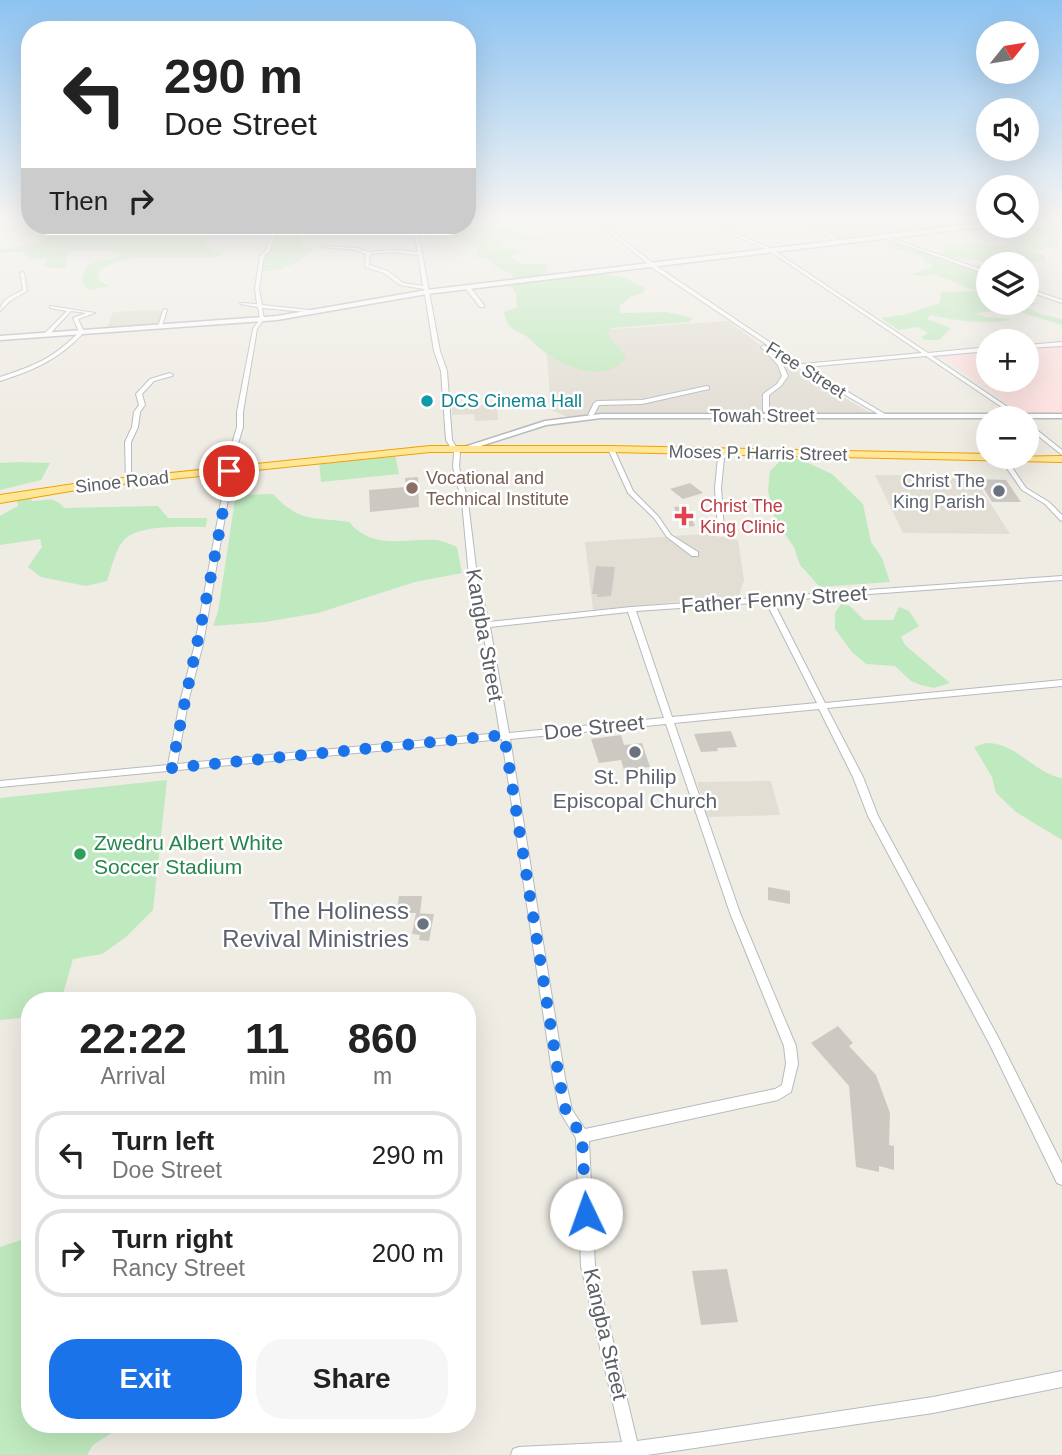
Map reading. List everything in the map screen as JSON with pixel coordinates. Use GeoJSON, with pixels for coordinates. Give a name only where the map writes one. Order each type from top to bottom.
{"type":"FeatureCollection","features":[{"type":"Feature","properties":{"kind":"highway","name":"Moses P. Harris Street"},"geometry":{"type":"LineString","coordinates":[[460,448],[976,457]]}},
{"type":"Feature","properties":{"kind":"highway","name":"Sinoe Road"},"geometry":{"type":"LineString","coordinates":[[0,499],[370,453],[460,448]]}},
{"type":"Feature","properties":{"kind":"highway","name":"Moses P. Harris Street"},"geometry":{"type":"LineString","coordinates":[[1039,458],[1062,459]]}},
{"type":"Feature","properties":{"kind":"street"},"geometry":{"type":"LineString","coordinates":[[0,310],[8,300],[24,291],[24,288]]}},
{"type":"Feature","properties":{"kind":"street"},"geometry":{"type":"LineString","coordinates":[[172,768],[199,641],[229,471],[240,427],[240,412],[256,329],[262,319],[257,288]]}},
{"type":"Feature","properties":{"kind":"street"},"geometry":{"type":"LineString","coordinates":[[418,288],[427,290]]}},
{"type":"Feature","properties":{"kind":"street"},"geometry":{"type":"LineString","coordinates":[[1,338],[262,319],[317,312],[427,290],[468,288],[482,306]]}},
{"type":"Feature","properties":{"kind":"street","name":"Free Street"},"geometry":{"type":"LineString","coordinates":[[686,288],[732,318],[764,344],[887,417]]}},
{"type":"Feature","properties":{"kind":"street"},"geometry":{"type":"LineString","coordinates":[[828,288],[1003,406]]}},
{"type":"Feature","properties":{"kind":"street","name":"Kangba Street"},"geometry":{"type":"LineString","coordinates":[[427,290],[437,351],[444,371],[444,402],[449,440],[460,448],[456,467],[465,502],[473,576],[486,625],[559,1078],[566,1112],[582,1136],[588,1266],[633,1452]]}},
{"type":"Feature","properties":{"kind":"street"},"geometry":{"type":"LineString","coordinates":[[1039,293],[1062,302]]}},
{"type":"Feature","properties":{"kind":"street"},"geometry":{"type":"LineString","coordinates":[[242,304],[317,312]]}},
{"type":"Feature","properties":{"kind":"street"},"geometry":{"type":"LineString","coordinates":[[52,307],[93,313],[75,317],[82,332]]}},
{"type":"Feature","properties":{"kind":"street"},"geometry":{"type":"LineString","coordinates":[[160,327],[165,310]]}},
{"type":"Feature","properties":{"kind":"street"},"geometry":{"type":"LineString","coordinates":[[46,335],[69,311]]}},
{"type":"Feature","properties":{"kind":"street"},"geometry":{"type":"LineString","coordinates":[[0,379],[48,362],[62,353],[82,332]]}},
{"type":"Feature","properties":{"kind":"street"},"geometry":{"type":"LineString","coordinates":[[764,344],[764,350],[780,364],[785,376]]}},
{"type":"Feature","properties":{"kind":"street"},"geometry":{"type":"LineString","coordinates":[[1039,346],[1062,344]]}},
{"type":"Feature","properties":{"kind":"street"},"geometry":{"type":"LineString","coordinates":[[799,366],[976,350]]}},
{"type":"Feature","properties":{"kind":"street"},"geometry":{"type":"LineString","coordinates":[[770,415],[766,408],[766,394],[779,385],[785,376],[806,370]]}},
{"type":"Feature","properties":{"kind":"street"},"geometry":{"type":"LineString","coordinates":[[128,481],[127,445],[135,427],[137,412],[142,405],[139,394],[152,380],[170,375]]}},
{"type":"Feature","properties":{"kind":"street"},"geometry":{"type":"LineString","coordinates":[[591,415],[595,404],[642,402],[707,388]]}},
{"type":"Feature","properties":{"kind":"street","name":"Towah Street"},"geometry":{"type":"LineString","coordinates":[[460,448],[535,426],[580,418],[770,415],[976,417]]}},
{"type":"Feature","properties":{"kind":"street","name":"Towah Street"},"geometry":{"type":"LineString","coordinates":[[1039,417],[1062,418]]}},
{"type":"Feature","properties":{"kind":"street","name":"Towah Street"},"geometry":{"type":"LineString","coordinates":[[1039,421],[1062,418]]}},
{"type":"Feature","properties":{"kind":"street","name":"Towah Street"},"geometry":{"type":"LineString","coordinates":[[484,448],[548,428],[584,422],[976,420]]}},
{"type":"Feature","properties":{"kind":"street"},"geometry":{"type":"LineString","coordinates":[[1039,433],[1062,453]]}},
{"type":"Feature","properties":{"kind":"street"},"geometry":{"type":"LineString","coordinates":[[611,449],[630,492],[656,517],[669,536],[695,554]]}},
{"type":"Feature","properties":{"kind":"street"},"geometry":{"type":"LineString","coordinates":[[721,531],[718,488],[721,457],[732,453]]}},
{"type":"Feature","properties":{"kind":"street"},"geometry":{"type":"LineString","coordinates":[[1010,469],[1024,489],[1047,503],[1062,519]]}},
{"type":"Feature","properties":{"kind":"street","name":"Father Fenny Street"},"geometry":{"type":"LineString","coordinates":[[486,625],[631,610],[1062,578]]}},
{"type":"Feature","properties":{"kind":"street"},"geometry":{"type":"LineString","coordinates":[[769,601],[858,777],[873,816],[994,1041],[1062,1178]]}},
{"type":"Feature","properties":{"kind":"street"},"geometry":{"type":"LineString","coordinates":[[582,1136],[778,1094],[787,1088],[790,1076],[790,1046],[735,913],[631,610]]}},
{"type":"Feature","properties":{"kind":"street","name":"Doe Street"},"geometry":{"type":"LineString","coordinates":[[0,784],[1062,683]]}},
{"type":"Feature","properties":{"kind":"street"},"geometry":{"type":"LineString","coordinates":[[519,1455],[633,1452],[933,1405],[1062,1379]]}},
{"type":"Feature","properties":{"kind":"shaded area"},"geometry":{"type":"Polygon","coordinates":[[[164,311],[160,325],[107,328],[113,312],[164,311]]]}},
{"type":"Feature","properties":{"kind":"shaded area"},"geometry":{"type":"Polygon","coordinates":[[[728,321],[780,360],[872,414],[612,413],[568,417],[551,410],[543,334],[728,321]]]}},
{"type":"Feature","properties":{"kind":"shaded area"},"geometry":{"type":"Polygon","coordinates":[[[1062,346],[1062,414],[1039,414],[1039,406],[1011,406],[991,392],[1039,392],[1039,348],[1062,346]]]}},
{"type":"Feature","properties":{"kind":"shaded area"},"geometry":{"type":"Polygon","coordinates":[[[976,353],[976,381],[940,355],[976,353]]]}},
{"type":"Feature","properties":{"kind":"shaded area"},"geometry":{"type":"Polygon","coordinates":[[[497,405],[498,420],[475,421],[474,414],[452,415],[452,406],[497,405]]]}},
{"type":"Feature","properties":{"kind":"shaded area"},"geometry":{"type":"Polygon","coordinates":[[[875,475],[973,476],[1010,534],[903,533],[875,475]]]}},
{"type":"Feature","properties":{"kind":"shaded area"},"geometry":{"type":"Polygon","coordinates":[[[704,534],[738,540],[744,580],[739,596],[593,610],[585,542],[704,534]]]}},
{"type":"Feature","properties":{"kind":"shaded area"},"geometry":{"type":"Polygon","coordinates":[[[771,781],[780,815],[707,817],[697,782],[771,781]]]}},
{"type":"Feature","properties":{"kind":"green space"},"geometry":{"type":"Polygon","coordinates":[[[512,288],[645,288],[644,292],[630,297],[620,306],[620,313],[667,312],[693,318],[689,322],[612,328],[607,334],[626,357],[616,366],[591,372],[552,357],[528,337],[512,329],[504,312],[517,307],[516,293],[512,288]]]}},
{"type":"Feature","properties":{"kind":"green space"},"geometry":{"type":"Polygon","coordinates":[[[976,291],[976,315],[1011,319],[982,322],[930,315],[927,319],[951,328],[939,340],[925,340],[921,337],[928,333],[918,327],[898,330],[881,318],[903,315],[940,303],[941,292],[976,291]]]}},
{"type":"Feature","properties":{"kind":"green space"},"geometry":{"type":"Polygon","coordinates":[[[1039,313],[1062,319],[1062,325],[1029,315],[1039,313]]]}},
{"type":"Feature","properties":{"kind":"green space"},"geometry":{"type":"Polygon","coordinates":[[[395,454],[399,474],[321,482],[319,461],[395,454]]]}},
{"type":"Feature","properties":{"kind":"green space"},"geometry":{"type":"Polygon","coordinates":[[[797,458],[832,474],[863,504],[871,542],[882,558],[890,582],[820,587],[800,565],[794,547],[775,520],[768,491],[770,471],[780,461],[797,458]]]}},
{"type":"Feature","properties":{"kind":"green space"},"geometry":{"type":"Polygon","coordinates":[[[0,463],[50,463],[41,480],[0,490],[0,463]]]}},
{"type":"Feature","properties":{"kind":"green space"},"geometry":{"type":"Polygon","coordinates":[[[30,494],[32,501],[53,500],[64,508],[158,506],[168,518],[207,518],[206,527],[151,529],[131,535],[119,548],[107,581],[86,586],[41,577],[28,567],[42,547],[40,539],[0,545],[0,516],[18,506],[16,496],[30,494]]]}},
{"type":"Feature","properties":{"kind":"green space"},"geometry":{"type":"Polygon","coordinates":[[[273,494],[299,514],[316,519],[349,522],[369,537],[379,540],[436,540],[457,547],[462,573],[415,582],[318,613],[265,622],[213,626],[218,612],[235,500],[244,495],[273,494]]]}},
{"type":"Feature","properties":{"kind":"green space"},"geometry":{"type":"Polygon","coordinates":[[[841,604],[850,606],[864,620],[893,620],[899,607],[909,611],[919,626],[901,637],[905,645],[950,683],[934,688],[911,681],[895,666],[866,664],[852,652],[835,629],[835,613],[841,604]]]}},
{"type":"Feature","properties":{"kind":"green space"},"geometry":{"type":"Polygon","coordinates":[[[986,743],[1007,748],[1042,770],[1062,778],[1062,840],[1016,812],[996,793],[992,777],[974,747],[986,743]]]}},
{"type":"Feature","properties":{"kind":"green space","name":"Zwedru Albert White Soccer Stadium"},"geometry":{"type":"Polygon","coordinates":[[[167,780],[153,910],[126,937],[102,954],[73,959],[64,992],[21,992],[21,1018],[0,1020],[0,798],[167,780]]]}},
{"type":"Feature","properties":{"kind":"green space"},"geometry":{"type":"Polygon","coordinates":[[[21,1240],[21,1433],[112,1433],[93,1445],[87,1455],[0,1455],[0,1247],[21,1240]]]}},
{"type":"Feature","properties":{"kind":"building"},"geometry":{"type":"Polygon","coordinates":[[[418,477],[419,507],[370,512],[369,490],[406,487],[405,478],[418,477]]]}},
{"type":"Feature","properties":{"kind":"building","name":"Christ The King Parish"},"geometry":{"type":"Polygon","coordinates":[[[978,479],[1006,480],[1021,502],[992,502],[978,479]]]}},
{"type":"Feature","properties":{"kind":"building","name":"Christ The King Clinic"},"geometry":{"type":"Polygon","coordinates":[[[690,483],[703,493],[683,499],[670,489],[690,483]]]}},
{"type":"Feature","properties":{"kind":"building","name":"Christ The King Clinic"},"geometry":{"type":"Polygon","coordinates":[[[686,506],[695,526],[682,527],[674,507],[686,506]]]}},
{"type":"Feature","properties":{"kind":"building"},"geometry":{"type":"Polygon","coordinates":[[[596,566],[615,567],[611,596],[597,597],[597,594],[592,594],[596,566]]]}},
{"type":"Feature","properties":{"kind":"building"},"geometry":{"type":"Polygon","coordinates":[[[731,731],[737,747],[717,748],[718,751],[701,752],[694,734],[731,731]]]}},
{"type":"Feature","properties":{"kind":"building"},"geometry":{"type":"Polygon","coordinates":[[[621,735],[624,745],[642,743],[650,767],[624,770],[621,760],[599,763],[591,739],[621,735]]]}},
{"type":"Feature","properties":{"kind":"building"},"geometry":{"type":"Polygon","coordinates":[[[768,887],[790,891],[790,904],[768,900],[768,887]]]}},
{"type":"Feature","properties":{"kind":"building"},"geometry":{"type":"Polygon","coordinates":[[[399,896],[422,896],[420,913],[397,913],[399,896]]]}},
{"type":"Feature","properties":{"kind":"building","name":"The Holiness Revival Ministries"},"geometry":{"type":"Polygon","coordinates":[[[416,913],[434,914],[429,941],[419,940],[420,935],[412,934],[416,913]]]}},
{"type":"Feature","properties":{"kind":"building"},"geometry":{"type":"Polygon","coordinates":[[[838,1026],[853,1043],[849,1046],[876,1075],[890,1113],[889,1145],[894,1146],[894,1170],[879,1166],[879,1172],[856,1167],[849,1086],[811,1043],[838,1026]]]}},
{"type":"Feature","properties":{"kind":"building"},"geometry":{"type":"Polygon","coordinates":[[[727,1269],[738,1322],[701,1325],[692,1271],[727,1269]]]}},
{"type":"Feature","properties":{"kind":"place","name":"DCS Cinema Hall"},"geometry":{"type":"Point","coordinates":[427,401]}},
{"type":"Feature","properties":{"kind":"place","name":"Vocational and Technical Institute"},"geometry":{"type":"Point","coordinates":[412,488]}},
{"type":"Feature","properties":{"kind":"place","name":"Christ The King Parish"},"geometry":{"type":"Point","coordinates":[999,491]}},
{"type":"Feature","properties":{"kind":"place","name":"Christ The King Clinic"},"geometry":{"type":"Point","coordinates":[684,516]}},
{"type":"Feature","properties":{"kind":"place","name":"St. Philip Episcopal Church"},"geometry":{"type":"Point","coordinates":[635,752]}},
{"type":"Feature","properties":{"kind":"place","name":"Zwedru Albert White Soccer Stadium"},"geometry":{"type":"Point","coordinates":[80,854]}},
{"type":"Feature","properties":{"kind":"place","name":"The Holiness Revival Ministries"},"geometry":{"type":"Point","coordinates":[423,924]}},
{"type":"Feature","properties":{"kind":"route"},"geometry":{"type":"LineString","coordinates":[[229,471],[199,641],[172,768],[504,735],[559,1078],[566,1112],[582,1136],[586,1214]]}}]}
